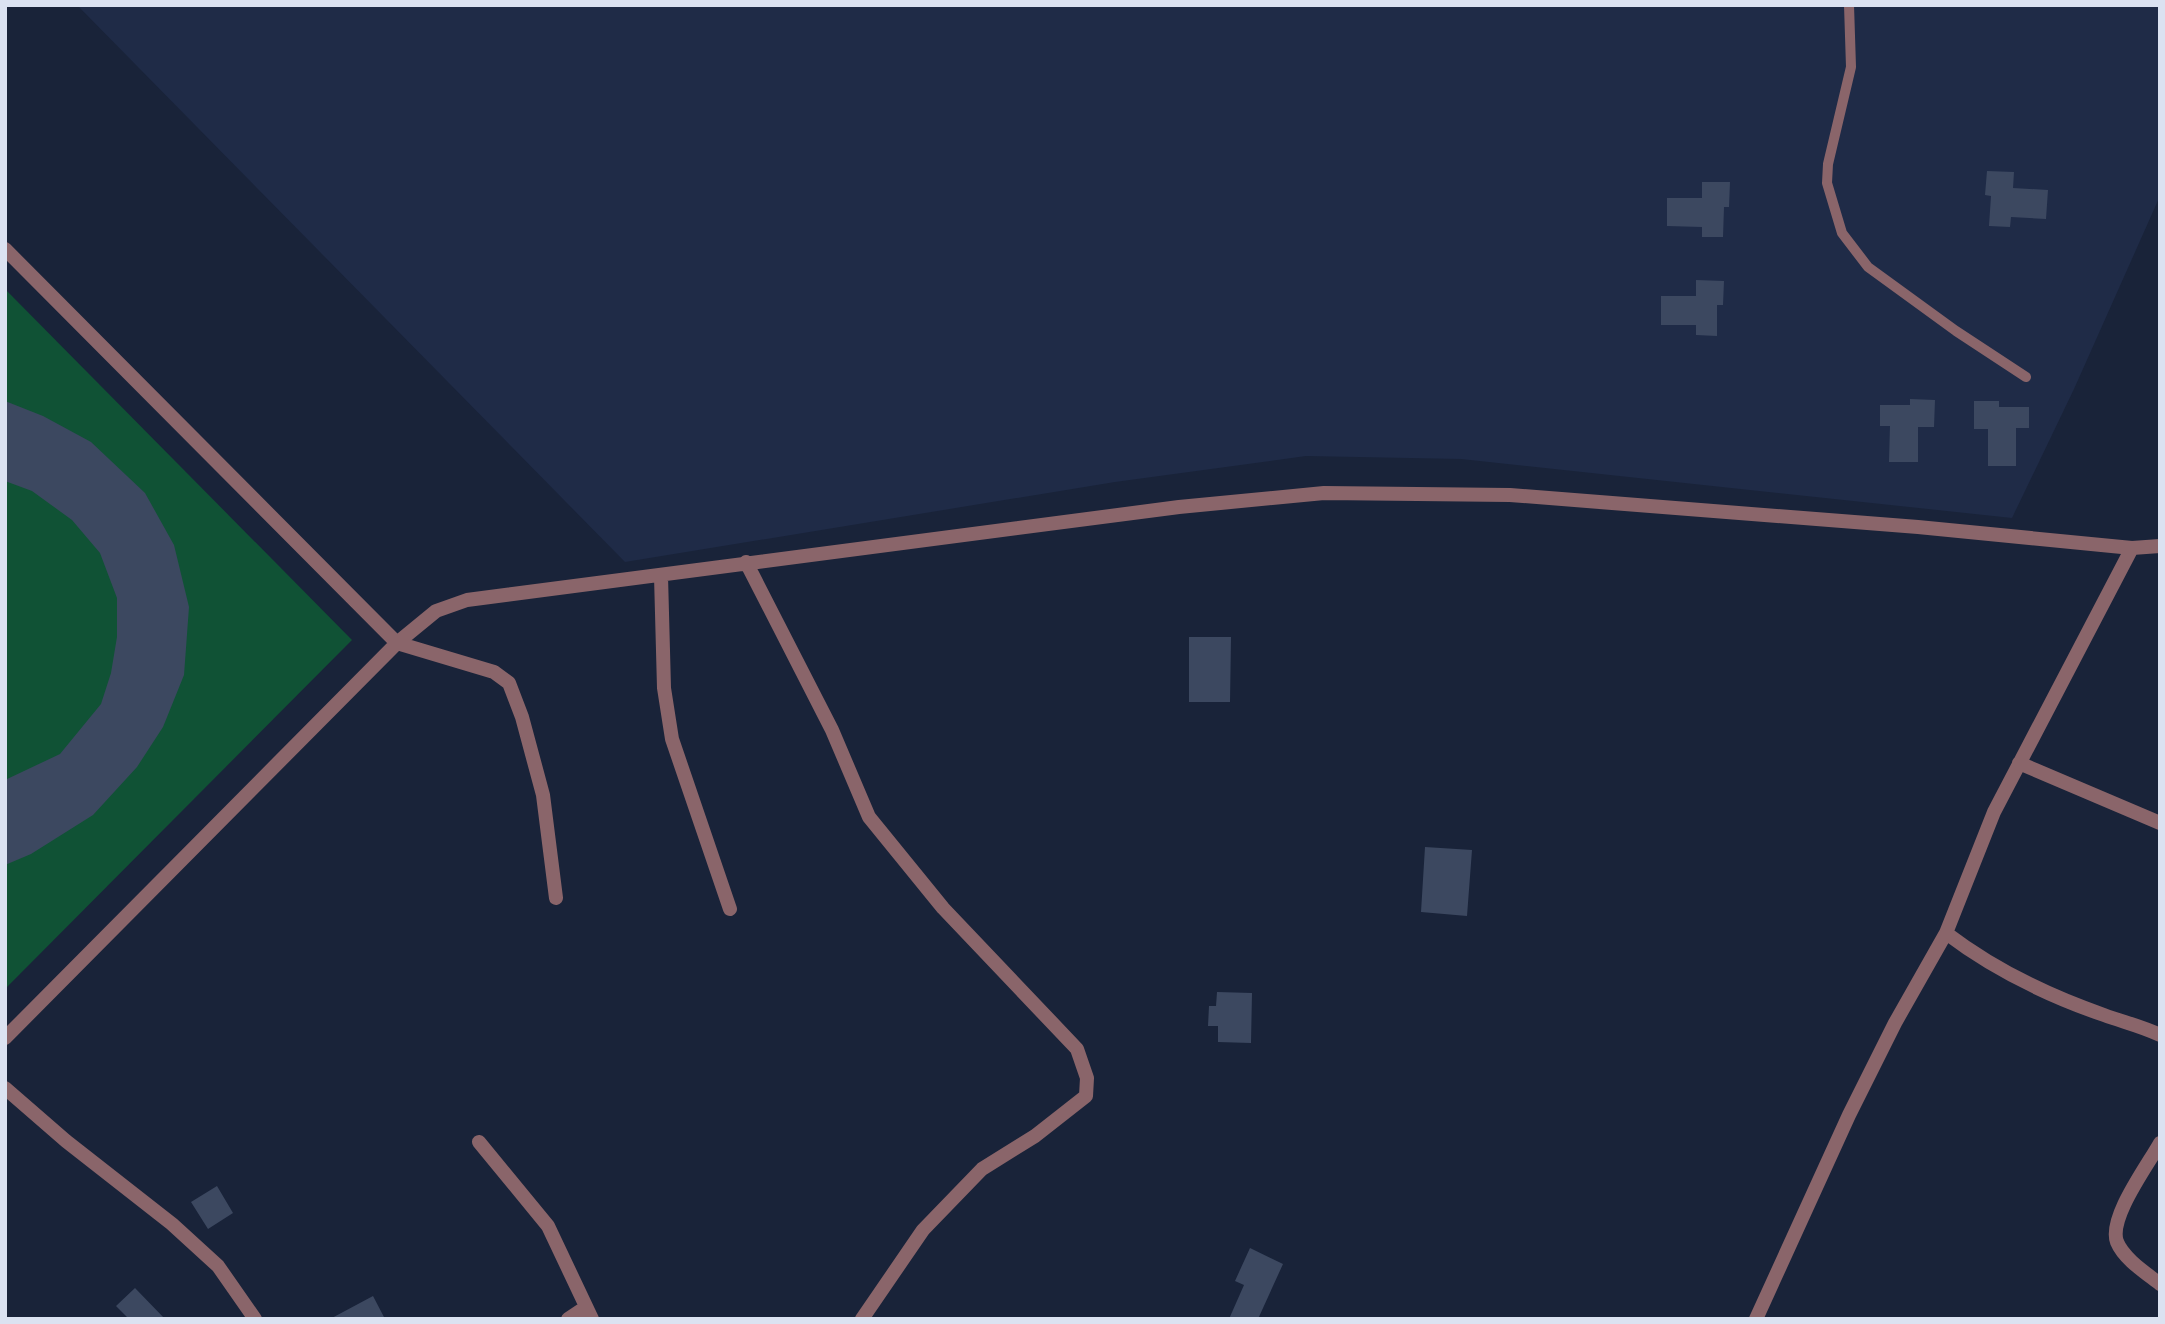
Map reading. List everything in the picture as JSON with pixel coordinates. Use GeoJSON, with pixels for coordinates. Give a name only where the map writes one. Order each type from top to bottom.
{"type":"FeatureCollection","features":[{"type":"Feature","properties":{"kind":"street"},"geometry":{"type":"LineString","coordinates":[[5,249],[397,643],[494,672],[509,683],[522,717],[542,795],[556,898]]}},
{"type":"Feature","properties":{"kind":"street"},"geometry":{"type":"LineString","coordinates":[[5,1038],[397,643],[436,611],[467,600],[1179,507],[1324,494],[1510,495],[1918,527],[2132,548],[2160,546]]}},
{"type":"Feature","properties":{"kind":"street"},"geometry":{"type":"LineString","coordinates":[[1756,1319],[1849,1115],[1895,1023],[1946,933],[1994,812],[2132,548]]}},
{"type":"Feature","properties":{"kind":"street"},"geometry":{"type":"LineString","coordinates":[[746,562],[832,730],[869,817],[943,908],[1077,1049],[1087,1079],[1086,1096],[1035,1136],[982,1169],[923,1230],[862,1319]]}},
{"type":"Feature","properties":{"kind":"street"},"geometry":{"type":"LineString","coordinates":[[661,576],[664,688],[672,739],[730,909]]}},
{"type":"Feature","properties":{"kind":"street"},"geometry":{"type":"LineString","coordinates":[[2019,762],[2160,823]]}},
{"type":"Feature","properties":{"kind":"street"},"geometry":{"type":"LineString","coordinates":[[1946,933],[1969,950],[2036,985],[2103,1015],[2160,1035]]}},
{"type":"Feature","properties":{"kind":"street"},"geometry":{"type":"LineString","coordinates":[[5,1088],[38,1118],[181,1232],[218,1266],[255,1319]]}},
{"type":"Feature","properties":{"kind":"street"},"geometry":{"type":"LineString","coordinates":[[479,1142],[548,1226],[589,1313],[568,1319]]}},
{"type":"Feature","properties":{"kind":"street"},"geometry":{"type":"LineString","coordinates":[[2160,1143],[2126,1199],[2115,1229],[2117,1242],[2128,1257],[2160,1284]]}},
{"type":"Feature","properties":{"kind":"lane"},"geometry":{"type":"LineString","coordinates":[[1849,5],[1851,67],[1846,99],[1828,164],[1827,183],[1842,233],[1868,267],[2026,377]]}},
{"type":"Feature","properties":{"kind":"shaded area"},"geometry":{"type":"Polygon","coordinates":[[[77,5],[2160,5],[2160,196],[2074,389],[2012,518],[1461,459],[1306,456],[1115,482],[625,562],[77,5]]]}},
{"type":"Feature","properties":{"kind":"green space"},"geometry":{"type":"Polygon","coordinates":[[[5,289],[352,640],[5,989],[5,289]]]}},
{"type":"Feature","properties":{"kind":"building"},"geometry":{"type":"Polygon","coordinates":[[[1987,171],[2014,172],[2013,188],[2048,190],[2046,219],[2011,217],[2010,227],[1989,226],[1991,196],[1985,195],[1987,171]]]}},
{"type":"Feature","properties":{"kind":"building"},"geometry":{"type":"Polygon","coordinates":[[[1702,182],[1730,182],[1729,207],[1724,207],[1723,237],[1702,237],[1702,227],[1667,226],[1667,198],[1702,198],[1702,182]]]}},
{"type":"Feature","properties":{"kind":"building"},"geometry":{"type":"Polygon","coordinates":[[[1696,280],[1724,281],[1723,305],[1717,305],[1717,336],[1696,335],[1696,325],[1661,325],[1661,296],[1696,296],[1696,280]]]}},
{"type":"Feature","properties":{"kind":"building"},"geometry":{"type":"Polygon","coordinates":[[[1910,399],[1935,400],[1934,427],[1918,427],[1918,462],[1889,462],[1890,426],[1880,426],[1880,405],[1910,405],[1910,399]]]}},
{"type":"Feature","properties":{"kind":"building"},"geometry":{"type":"Polygon","coordinates":[[[5,401],[43,416],[91,442],[145,493],[174,545],[189,607],[184,675],[163,727],[137,767],[93,815],[31,854],[5,865],[5,780],[60,754],[101,704],[111,673],[117,637],[117,598],[100,553],[72,520],[32,491],[5,481],[5,401]]]}},
{"type":"Feature","properties":{"kind":"building"},"geometry":{"type":"Polygon","coordinates":[[[1974,401],[1999,401],[1999,407],[2029,407],[2029,428],[2016,428],[2016,466],[1988,466],[1988,429],[1974,429],[1974,401]]]}},
{"type":"Feature","properties":{"kind":"building"},"geometry":{"type":"Polygon","coordinates":[[[1189,637],[1231,637],[1230,702],[1189,702],[1189,637]]]}},
{"type":"Feature","properties":{"kind":"building"},"geometry":{"type":"Polygon","coordinates":[[[1425,847],[1472,850],[1467,916],[1421,912],[1425,847]]]}},
{"type":"Feature","properties":{"kind":"building"},"geometry":{"type":"Polygon","coordinates":[[[1217,992],[1252,993],[1251,1043],[1218,1042],[1218,1026],[1208,1026],[1209,1006],[1216,1006],[1217,992]]]}},
{"type":"Feature","properties":{"kind":"building"},"geometry":{"type":"Polygon","coordinates":[[[217,1186],[233,1213],[208,1229],[191,1202],[217,1186]]]}},
{"type":"Feature","properties":{"kind":"building"},"geometry":{"type":"Polygon","coordinates":[[[1250,1248],[1283,1264],[1258,1319],[1229,1319],[1244,1285],[1235,1281],[1250,1248]]]}},
{"type":"Feature","properties":{"kind":"building"},"geometry":{"type":"Polygon","coordinates":[[[135,1288],[165,1319],[129,1319],[116,1306],[135,1288]]]}},
{"type":"Feature","properties":{"kind":"building"},"geometry":{"type":"Polygon","coordinates":[[[373,1296],[385,1319],[330,1319],[373,1296]]]}}]}
